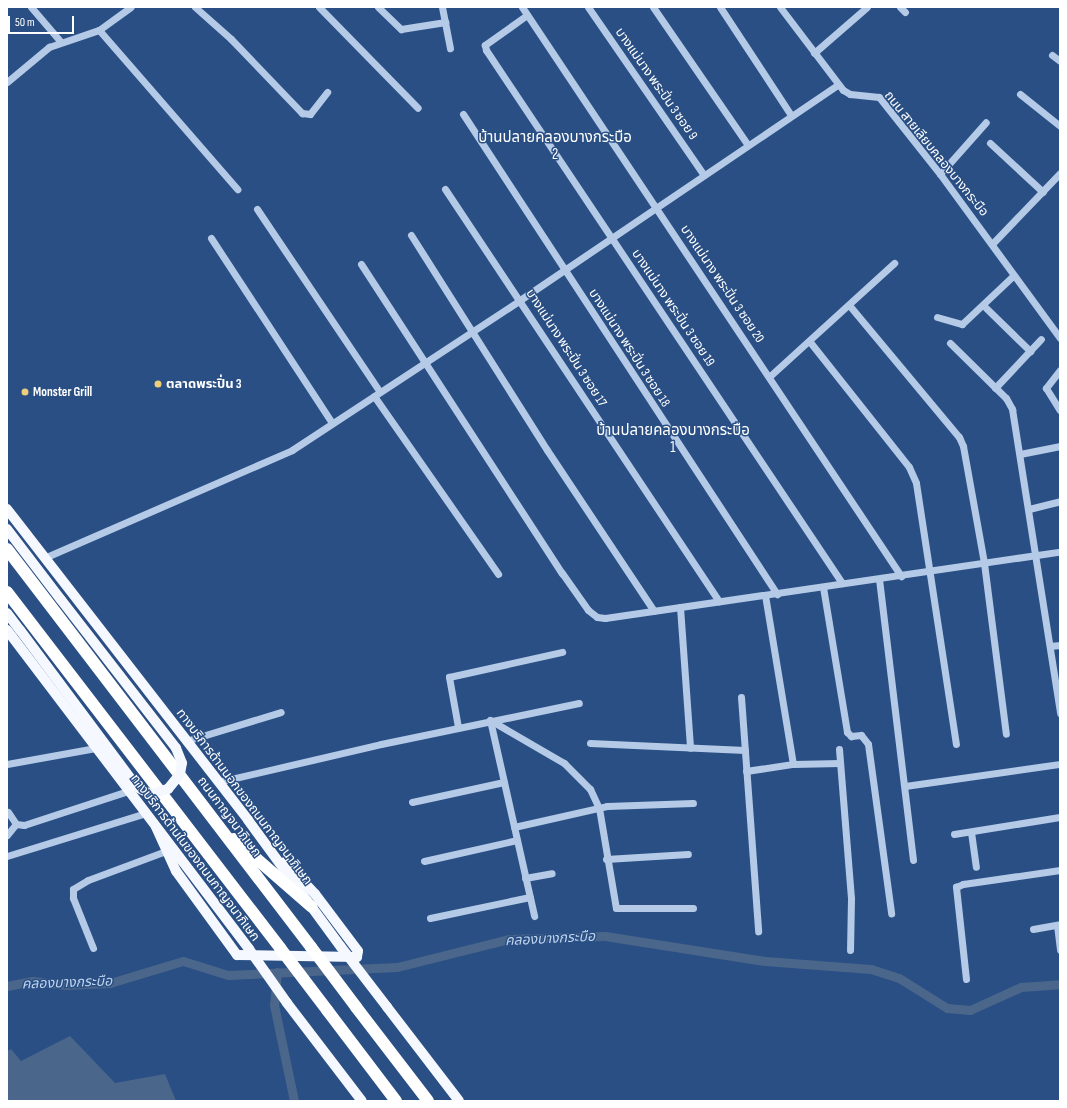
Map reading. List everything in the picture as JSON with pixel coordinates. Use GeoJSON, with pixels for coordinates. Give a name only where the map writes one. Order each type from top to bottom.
{"type":"FeatureCollection","features":[{"type":"Feature","properties":{"kind":"highway","name":"ถนนกาญจนาภิเษก"},"geometry":{"type":"LineString","coordinates":[[7,549],[428,1101]]}},
{"type":"Feature","properties":{"kind":"highway"},"geometry":{"type":"LineString","coordinates":[[7,592],[396,1101]]}},
{"type":"Feature","properties":{"kind":"highway"},"geometry":{"type":"LineString","coordinates":[[214,820],[312,907]]}},
{"type":"Feature","properties":{"kind":"main road","name":"ทางบริการด้านนอกของถนนกาญจนาภิเษก"},"geometry":{"type":"LineString","coordinates":[[7,509],[270,849],[341,947],[459,1101]]}},
{"type":"Feature","properties":{"kind":"main road"},"geometry":{"type":"LineString","coordinates":[[7,529],[176,748],[182,763],[180,774],[168,790],[150,794],[137,788],[7,613]]}},
{"type":"Feature","properties":{"kind":"main road","name":"ทางบริการด้านในของถนนกาญจนาภิเษก"},"geometry":{"type":"LineString","coordinates":[[7,630],[249,949],[287,1003],[362,1101]]}},
{"type":"Feature","properties":{"kind":"main road"},"geometry":{"type":"LineString","coordinates":[[156,827],[176,871],[237,955],[357,957],[358,951],[312,890],[270,849]]}},
{"type":"Feature","properties":{"kind":"street"},"geometry":{"type":"LineString","coordinates":[[31,7],[61,42]]}},
{"type":"Feature","properties":{"kind":"street"},"geometry":{"type":"LineString","coordinates":[[7,82],[38,54],[61,42],[99,30],[131,7]]}},
{"type":"Feature","properties":{"kind":"street"},"geometry":{"type":"LineString","coordinates":[[196,7],[302,113],[310,114],[327,92]]}},
{"type":"Feature","properties":{"kind":"street"},"geometry":{"type":"LineString","coordinates":[[318,7],[418,108]]}},
{"type":"Feature","properties":{"kind":"street"},"geometry":{"type":"LineString","coordinates":[[378,7],[401,29],[445,22]]}},
{"type":"Feature","properties":{"kind":"street"},"geometry":{"type":"LineString","coordinates":[[442,7],[450,48]]}},
{"type":"Feature","properties":{"kind":"street","name":"บางแม่นาง พระปิ่น 3 ซอย 20"},"geometry":{"type":"LineString","coordinates":[[522,7],[770,376],[901,576]]}},
{"type":"Feature","properties":{"kind":"street","name":"บางแม่นาง พระปิ่น 3 ซอย 9"},"geometry":{"type":"LineString","coordinates":[[588,7],[704,175]]}},
{"type":"Feature","properties":{"kind":"street"},"geometry":{"type":"LineString","coordinates":[[653,7],[747,144]]}},
{"type":"Feature","properties":{"kind":"street"},"geometry":{"type":"LineString","coordinates":[[720,7],[792,115]]}},
{"type":"Feature","properties":{"kind":"street","name":"ถนน สายเลียบคลองบางกระบือ"},"geometry":{"type":"LineString","coordinates":[[780,7],[838,85],[850,94],[879,97],[940,174],[1060,338]]}},
{"type":"Feature","properties":{"kind":"street"},"geometry":{"type":"LineString","coordinates":[[814,53],[867,7]]}},
{"type":"Feature","properties":{"kind":"street"},"geometry":{"type":"LineString","coordinates":[[900,7],[905,12]]}},
{"type":"Feature","properties":{"kind":"street","name":"บางแม่นาง พระปิ่น 3 ซอย 19"},"geometry":{"type":"LineString","coordinates":[[527,15],[485,44],[532,121],[842,584]]}},
{"type":"Feature","properties":{"kind":"street"},"geometry":{"type":"LineString","coordinates":[[99,30],[237,189]]}},
{"type":"Feature","properties":{"kind":"street"},"geometry":{"type":"LineString","coordinates":[[1052,55],[1060,61]]}},
{"type":"Feature","properties":{"kind":"street"},"geometry":{"type":"LineString","coordinates":[[44,558],[283,455],[520,300],[657,208],[747,144],[838,85]]}},
{"type":"Feature","properties":{"kind":"street"},"geometry":{"type":"LineString","coordinates":[[1020,94],[1060,126]]}},
{"type":"Feature","properties":{"kind":"street","name":"บางแม่นาง พระปิ่น 3 ซอย 18"},"geometry":{"type":"LineString","coordinates":[[464,114],[777,594]]}},
{"type":"Feature","properties":{"kind":"street"},"geometry":{"type":"LineString","coordinates":[[940,174],[986,122]]}},
{"type":"Feature","properties":{"kind":"street"},"geometry":{"type":"LineString","coordinates":[[990,143],[1043,192]]}},
{"type":"Feature","properties":{"kind":"street"},"geometry":{"type":"LineString","coordinates":[[992,244],[1060,173]]}},
{"type":"Feature","properties":{"kind":"street","name":"บางแม่นาง พระปิ่น 3 ซอย 17"},"geometry":{"type":"LineString","coordinates":[[445,189],[719,601]]}},
{"type":"Feature","properties":{"kind":"street"},"geometry":{"type":"LineString","coordinates":[[257,209],[377,394],[498,574]]}},
{"type":"Feature","properties":{"kind":"street"},"geometry":{"type":"LineString","coordinates":[[411,235],[547,450],[654,611]]}},
{"type":"Feature","properties":{"kind":"street"},"geometry":{"type":"LineString","coordinates":[[211,238],[332,423]]}},
{"type":"Feature","properties":{"kind":"street"},"geometry":{"type":"LineString","coordinates":[[770,376],[810,342],[894,263]]}},
{"type":"Feature","properties":{"kind":"street"},"geometry":{"type":"LineString","coordinates":[[361,264],[588,610],[597,617],[605,618],[777,594],[984,564],[1034,554],[1060,552]]}},
{"type":"Feature","properties":{"kind":"street"},"geometry":{"type":"LineString","coordinates":[[937,317],[962,324],[1014,275]]}},
{"type":"Feature","properties":{"kind":"street"},"geometry":{"type":"LineString","coordinates":[[849,305],[959,437],[963,446],[984,564],[1006,734]]}},
{"type":"Feature","properties":{"kind":"street"},"geometry":{"type":"LineString","coordinates":[[986,308],[1030,351]]}},
{"type":"Feature","properties":{"kind":"street"},"geometry":{"type":"LineString","coordinates":[[995,388],[1041,339]]}},
{"type":"Feature","properties":{"kind":"street"},"geometry":{"type":"LineString","coordinates":[[810,342],[913,473],[931,571],[956,744]]}},
{"type":"Feature","properties":{"kind":"street"},"geometry":{"type":"LineString","coordinates":[[950,344],[1010,402],[1029,509],[1034,554],[1060,713]]}},
{"type":"Feature","properties":{"kind":"street"},"geometry":{"type":"LineString","coordinates":[[1060,370],[1046,388],[1060,410]]}},
{"type":"Feature","properties":{"kind":"street"},"geometry":{"type":"LineString","coordinates":[[1020,454],[1060,446]]}},
{"type":"Feature","properties":{"kind":"street"},"geometry":{"type":"LineString","coordinates":[[1029,509],[1060,501]]}},
{"type":"Feature","properties":{"kind":"street"},"geometry":{"type":"LineString","coordinates":[[878,579],[905,786],[913,860]]}},
{"type":"Feature","properties":{"kind":"street"},"geometry":{"type":"LineString","coordinates":[[823,587],[847,732],[851,736],[861,735],[868,744],[891,913]]}},
{"type":"Feature","properties":{"kind":"street"},"geometry":{"type":"LineString","coordinates":[[765,595],[793,764]]}},
{"type":"Feature","properties":{"kind":"street"},"geometry":{"type":"LineString","coordinates":[[680,607],[690,748]]}},
{"type":"Feature","properties":{"kind":"street"},"geometry":{"type":"LineString","coordinates":[[1050,646],[1060,645]]}},
{"type":"Feature","properties":{"kind":"street"},"geometry":{"type":"LineString","coordinates":[[458,727],[449,677],[562,652]]}},
{"type":"Feature","properties":{"kind":"street"},"geometry":{"type":"LineString","coordinates":[[741,697],[758,931]]}},
{"type":"Feature","properties":{"kind":"street"},"geometry":{"type":"LineString","coordinates":[[218,782],[458,727],[579,703]]}},
{"type":"Feature","properties":{"kind":"street"},"geometry":{"type":"LineString","coordinates":[[186,741],[281,712]]}},
{"type":"Feature","properties":{"kind":"street"},"geometry":{"type":"LineString","coordinates":[[490,720],[534,916]]}},
{"type":"Feature","properties":{"kind":"street"},"geometry":{"type":"LineString","coordinates":[[490,720],[564,763],[590,789],[599,808],[606,859],[616,908],[693,908]]}},
{"type":"Feature","properties":{"kind":"street"},"geometry":{"type":"LineString","coordinates":[[590,743],[745,750]]}},
{"type":"Feature","properties":{"kind":"street"},"geometry":{"type":"LineString","coordinates":[[7,764],[96,748]]}},
{"type":"Feature","properties":{"kind":"street"},"geometry":{"type":"LineString","coordinates":[[839,749],[851,899],[850,950]]}},
{"type":"Feature","properties":{"kind":"street"},"geometry":{"type":"LineString","coordinates":[[746,771],[793,764],[840,763]]}},
{"type":"Feature","properties":{"kind":"street"},"geometry":{"type":"LineString","coordinates":[[905,786],[1060,764]]}},
{"type":"Feature","properties":{"kind":"street"},"geometry":{"type":"LineString","coordinates":[[412,802],[504,782]]}},
{"type":"Feature","properties":{"kind":"street"},"geometry":{"type":"LineString","coordinates":[[7,835],[16,824],[32,823],[128,791]]}},
{"type":"Feature","properties":{"kind":"street"},"geometry":{"type":"LineString","coordinates":[[514,827],[599,808],[693,803]]}},
{"type":"Feature","properties":{"kind":"street"},"geometry":{"type":"LineString","coordinates":[[8,812],[16,824]]}},
{"type":"Feature","properties":{"kind":"street"},"geometry":{"type":"LineString","coordinates":[[7,856],[146,813]]}},
{"type":"Feature","properties":{"kind":"street"},"geometry":{"type":"LineString","coordinates":[[954,834],[1060,817]]}},
{"type":"Feature","properties":{"kind":"street"},"geometry":{"type":"LineString","coordinates":[[971,832],[976,867]]}},
{"type":"Feature","properties":{"kind":"street"},"geometry":{"type":"LineString","coordinates":[[424,861],[517,840]]}},
{"type":"Feature","properties":{"kind":"street"},"geometry":{"type":"LineString","coordinates":[[93,948],[73,898],[73,890],[88,880],[166,851]]}},
{"type":"Feature","properties":{"kind":"street"},"geometry":{"type":"LineString","coordinates":[[606,859],[688,854]]}},
{"type":"Feature","properties":{"kind":"street"},"geometry":{"type":"LineString","coordinates":[[966,979],[956,887],[963,884],[1060,870]]}},
{"type":"Feature","properties":{"kind":"street"},"geometry":{"type":"LineString","coordinates":[[526,878],[552,873]]}},
{"type":"Feature","properties":{"kind":"street"},"geometry":{"type":"LineString","coordinates":[[430,918],[530,897]]}},
{"type":"Feature","properties":{"kind":"street"},"geometry":{"type":"LineString","coordinates":[[1033,929],[1059,925],[1060,950]]}},
{"type":"Feature","properties":{"kind":"water"},"geometry":{"type":"Polygon","coordinates":[[[70,1036],[115,1083],[165,1074],[176,1101],[7,1101],[7,1051],[11,1049],[21,1061],[70,1036]]]}},
{"type":"Feature","properties":{"kind":"waterway","name":"คลองบางกระบือ"},"geometry":{"type":"LineString","coordinates":[[7,986],[33,981],[66,985],[110,983],[183,961],[228,975],[397,967],[509,939],[605,936],[765,961],[871,969],[899,978],[947,1008],[970,1010],[1021,987],[1060,984]]}},
{"type":"Feature","properties":{"kind":"waterway"},"geometry":{"type":"LineString","coordinates":[[277,972],[274,1005],[294,1101]]}},
{"type":"Feature","properties":{"kind":"place","name":"ตลาดพระปิ่น 3"},"geometry":{"type":"Point","coordinates":[158,384]}},
{"type":"Feature","properties":{"kind":"place","name":"Monster Grill"},"geometry":{"type":"Point","coordinates":[25,392]}},
{"type":"Feature","properties":{"kind":"district","name":"บ้านปลายคลองบางกระบือ 2"},"geometry":{"type":"Point","coordinates":[555,146]}},
{"type":"Feature","properties":{"kind":"district","name":"บ้านปลายคลองบางกระบือ 1"},"geometry":{"type":"Point","coordinates":[673,438]}}]}
